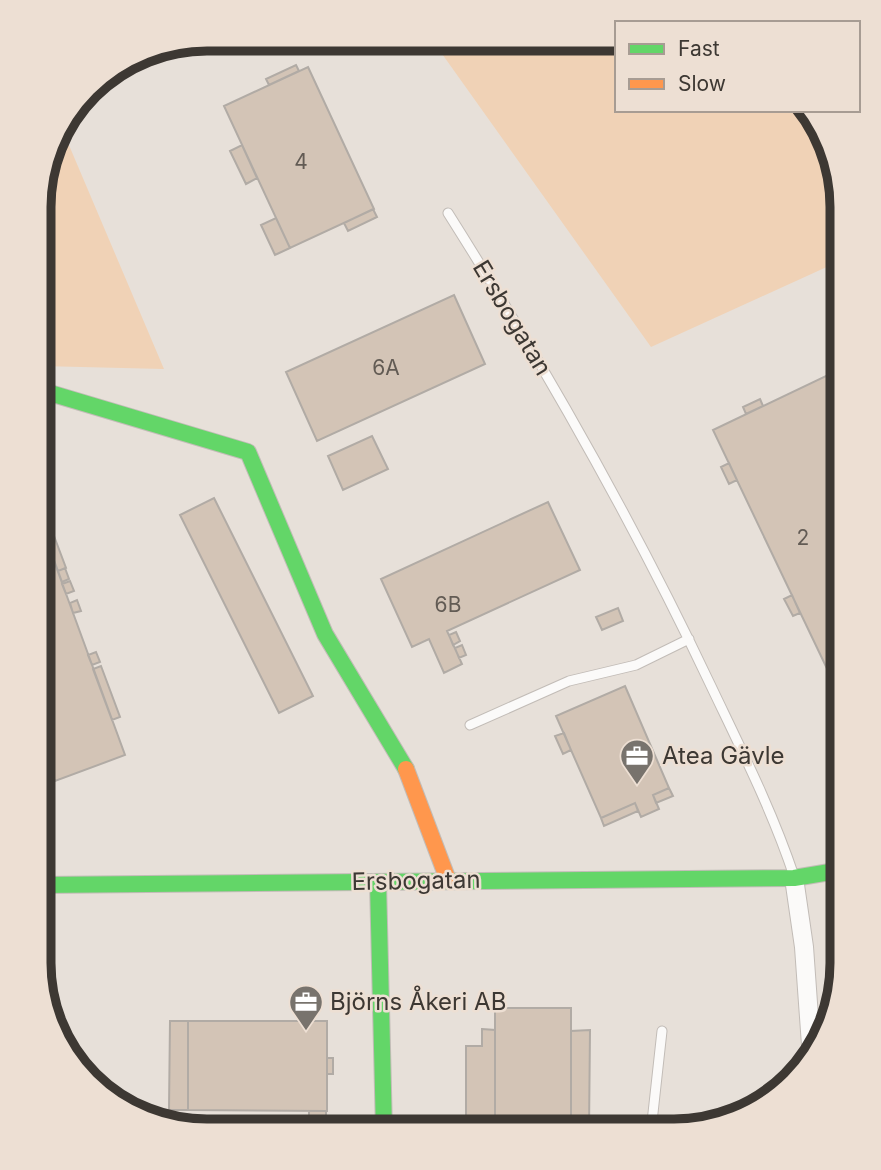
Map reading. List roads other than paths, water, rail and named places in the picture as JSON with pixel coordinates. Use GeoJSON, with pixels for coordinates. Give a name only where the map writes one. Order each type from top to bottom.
{"type":"FeatureCollection","features":[{"type":"Feature","properties":{"kind":"street"},"geometry":{"type":"LineString","coordinates":[[51,393],[248,452],[325,635],[409,773],[448,880]]}},
{"type":"Feature","properties":{"kind":"street","name":"Ersbogatan"},"geometry":{"type":"LineString","coordinates":[[51,885],[794,878],[830,872]]}},
{"type":"Feature","properties":{"kind":"street"},"geometry":{"type":"LineString","coordinates":[[794,878],[804,947],[810,1040]]}},
{"type":"Feature","properties":{"kind":"street"},"geometry":{"type":"LineString","coordinates":[[378,882],[384,1119]]}},
{"type":"Feature","properties":{"kind":"lane","name":"Ersbogatan"},"geometry":{"type":"LineString","coordinates":[[448,213],[494,286],[576,429],[689,639],[776,824],[794,878]]}},
{"type":"Feature","properties":{"kind":"lane"},"geometry":{"type":"LineString","coordinates":[[470,725],[569,681],[636,665],[689,639]]}},
{"type":"Feature","properties":{"kind":"lane"},"geometry":{"type":"LineString","coordinates":[[652,1119],[662,1031]]}},
{"type":"Feature","properties":{"kind":"place","name":"Atea Gävle"},"geometry":{"type":"Point","coordinates":[637,786]}},
{"type":"Feature","properties":{"kind":"place","name":"Björns Åkeri AB"},"geometry":{"type":"Point","coordinates":[306,1032]}}]}
